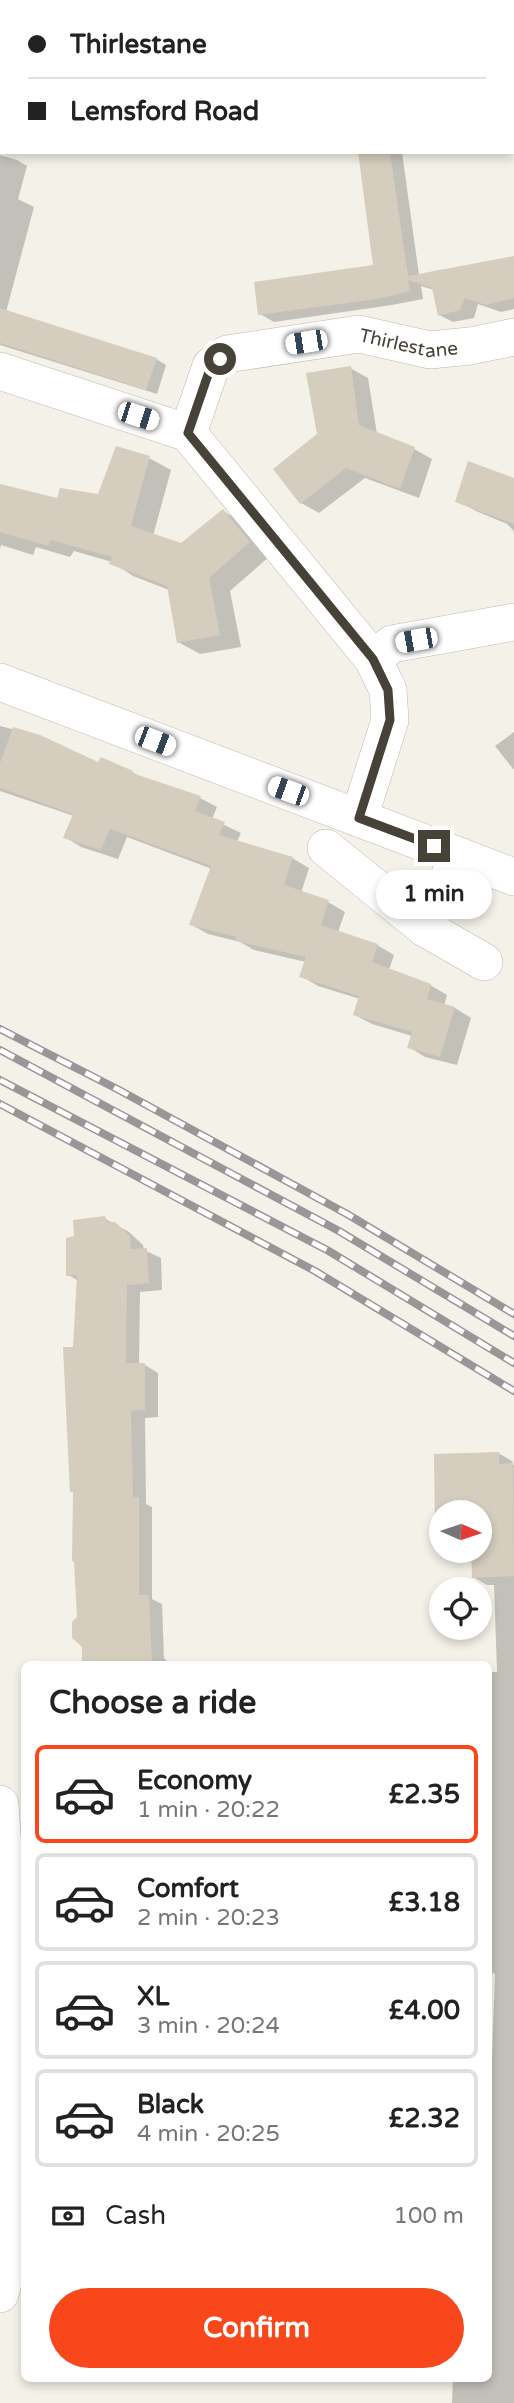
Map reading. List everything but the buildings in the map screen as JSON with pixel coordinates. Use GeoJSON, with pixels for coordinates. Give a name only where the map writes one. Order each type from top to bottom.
{"type":"FeatureCollection","features":[{"type":"Feature","properties":{"kind":"street","name":"Thirlestane"},"geometry":{"type":"LineString","coordinates":[[188,433],[211,366],[227,354],[359,334],[430,350],[470,346],[514,337]]}},
{"type":"Feature","properties":{"kind":"street"},"geometry":{"type":"LineString","coordinates":[[0,371],[188,433],[373,659],[388,690],[390,720],[359,818]]}},
{"type":"Feature","properties":{"kind":"street"},"geometry":{"type":"LineString","coordinates":[[373,659],[392,644],[514,622]]}},
{"type":"Feature","properties":{"kind":"street"},"geometry":{"type":"LineString","coordinates":[[0,682],[514,877]]}},
{"type":"Feature","properties":{"kind":"street"},"geometry":{"type":"LineString","coordinates":[[326,848],[425,928],[484,962]]}},
{"type":"Feature","properties":{"kind":"street"},"geometry":{"type":"LineString","coordinates":[[425,928],[459,856]]}},
{"type":"Feature","properties":{"kind":"street"},"geometry":{"type":"LineString","coordinates":[[0,1804],[9,1945],[11,2092],[3,2282],[0,2294]]}},
{"type":"Feature","properties":{"kind":"railway"},"geometry":{"type":"LineString","coordinates":[[0,1029],[119,1090],[347,1214],[514,1314]]}},
{"type":"Feature","properties":{"kind":"railway"},"geometry":{"type":"LineString","coordinates":[[0,1050],[339,1231],[514,1336]]}},
{"type":"Feature","properties":{"kind":"railway"},"geometry":{"type":"LineString","coordinates":[[0,1080],[327,1250],[514,1363]]}},
{"type":"Feature","properties":{"kind":"railway"},"geometry":{"type":"LineString","coordinates":[[0,1104],[315,1271],[514,1391]]}},
{"type":"Feature","properties":{"kind":"route"},"geometry":{"type":"LineString","coordinates":[[220,359],[211,366],[188,433],[373,659],[388,690],[390,720],[359,818],[434,846]]}}]}
